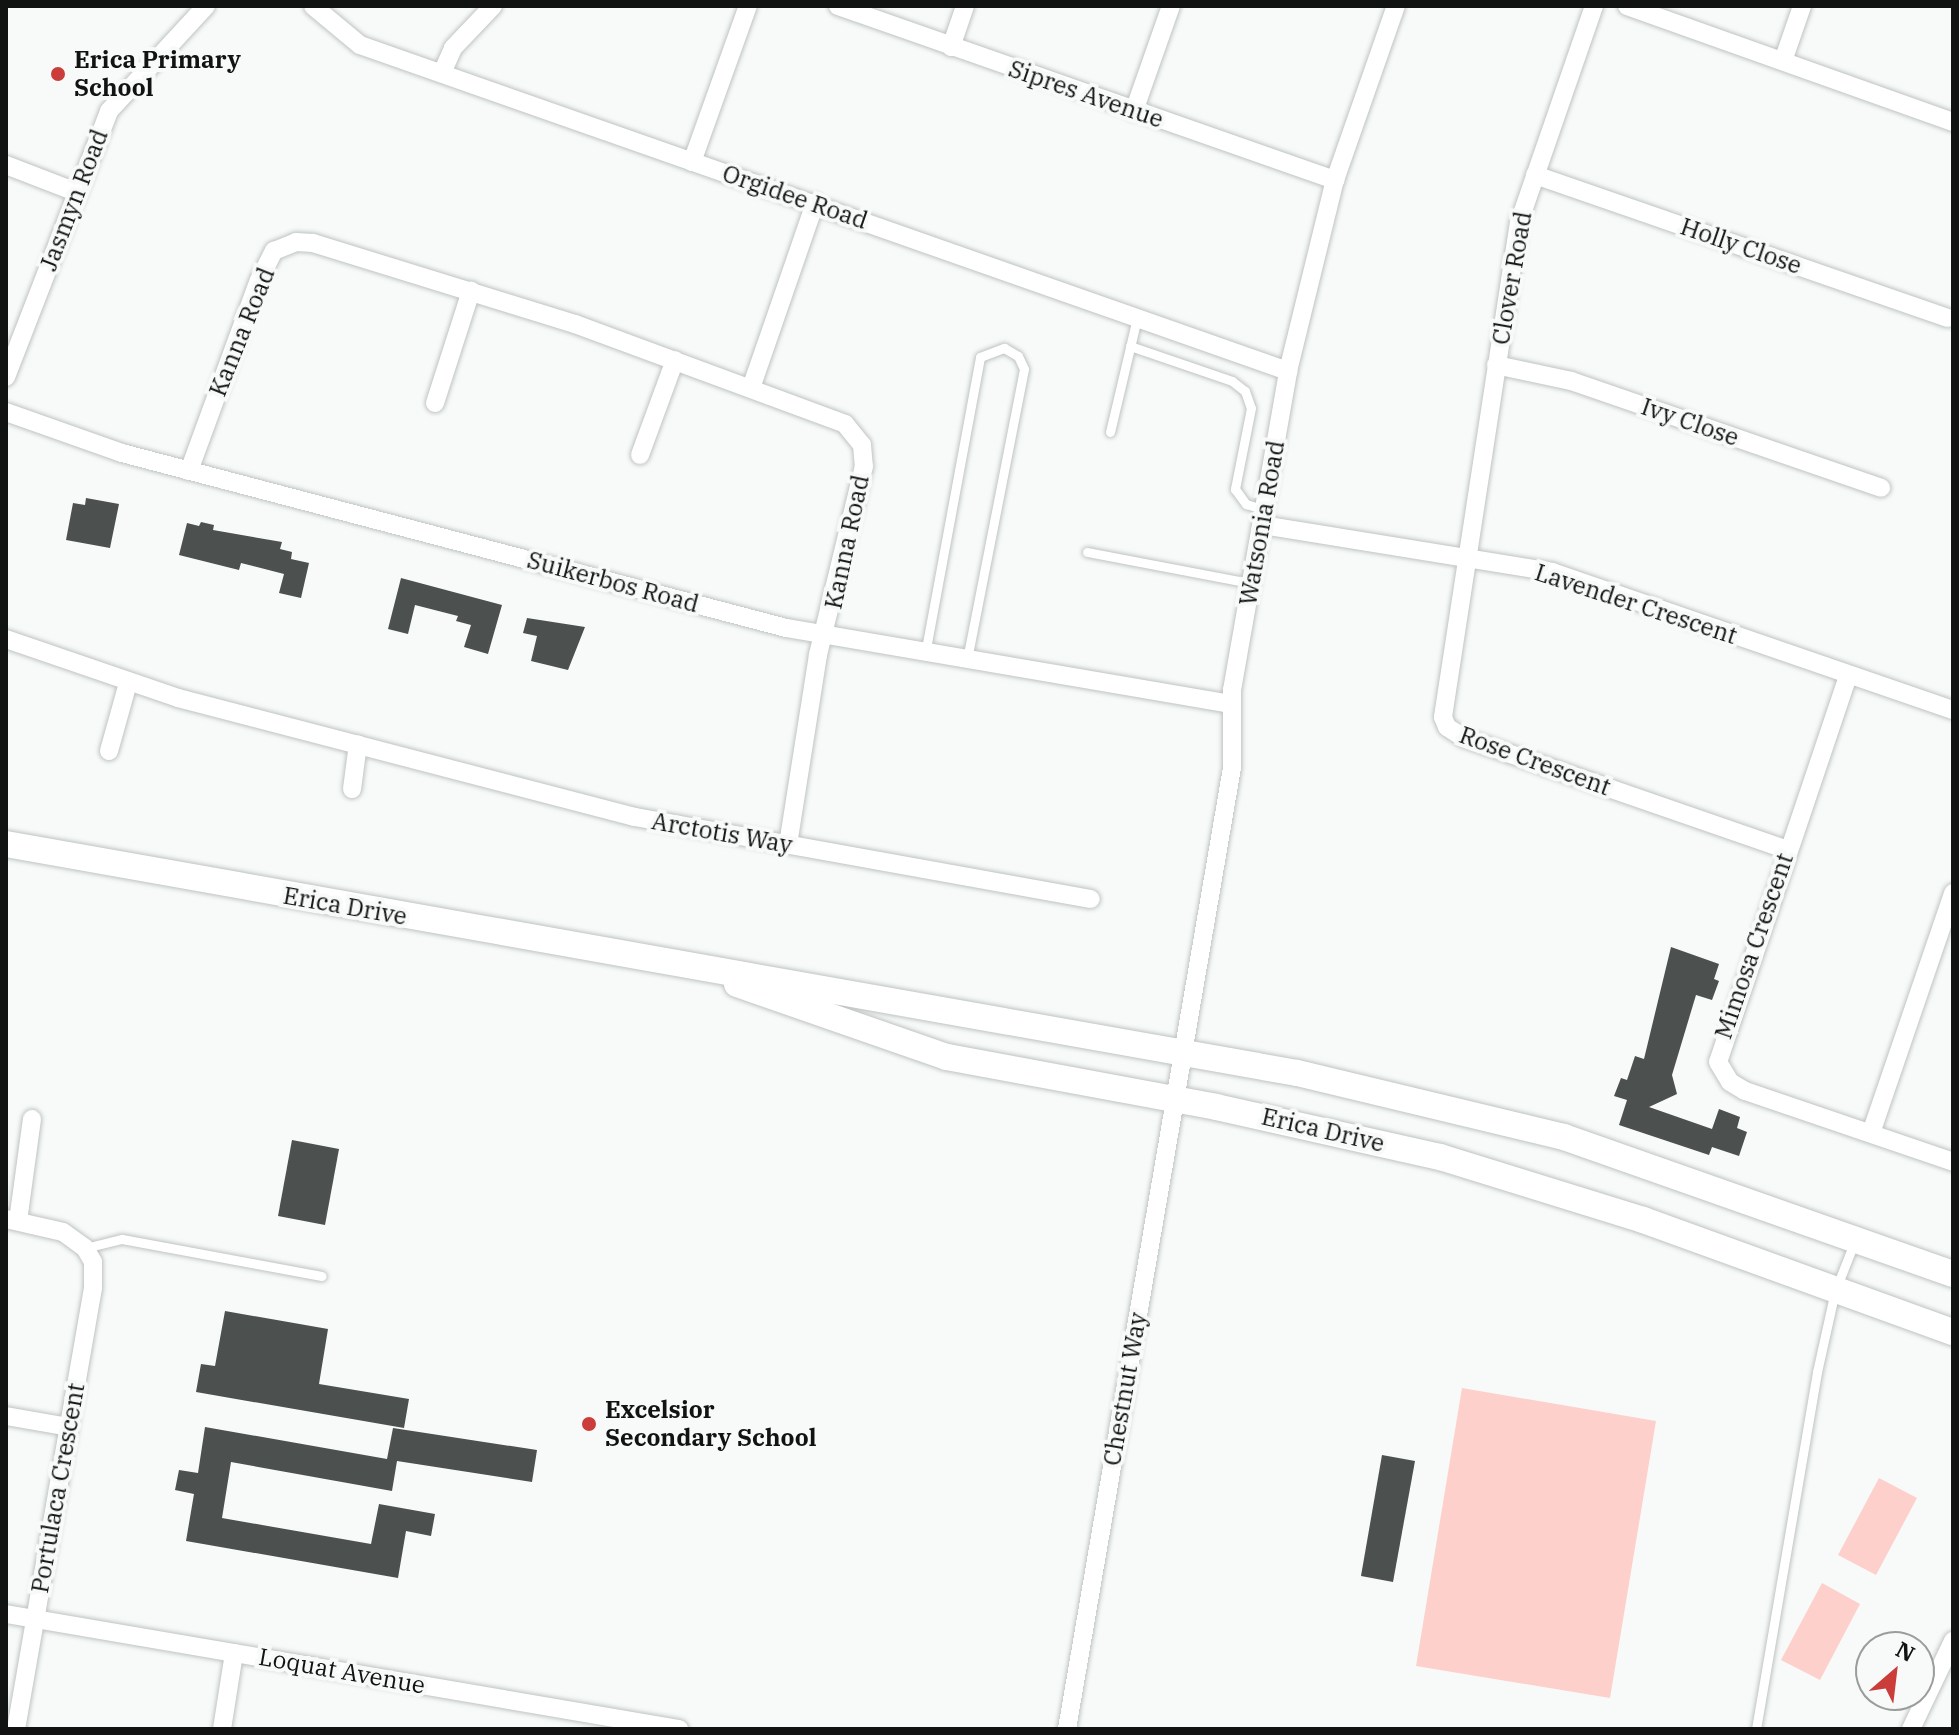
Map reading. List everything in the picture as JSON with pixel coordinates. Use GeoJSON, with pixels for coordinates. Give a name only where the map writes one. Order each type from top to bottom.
{"type":"FeatureCollection","features":[{"type":"Feature","properties":{"kind":"main road","name":"Erica Drive"},"geometry":{"type":"LineString","coordinates":[[6,844],[1184,1050],[1551,1134],[1953,1274]]}},
{"type":"Feature","properties":{"kind":"main road","name":"Erica Drive"},"geometry":{"type":"LineString","coordinates":[[684,965],[947,1057],[1345,1134],[1508,1177],[1953,1332]]}},
{"type":"Feature","properties":{"kind":"street","name":"Jasmyn Road"},"geometry":{"type":"LineString","coordinates":[[6,377],[109,111],[206,6]]}},
{"type":"Feature","properties":{"kind":"street","name":"Orgidee Road"},"geometry":{"type":"LineString","coordinates":[[313,6],[360,45],[1288,371]]}},
{"type":"Feature","properties":{"kind":"street"},"geometry":{"type":"LineString","coordinates":[[442,73],[453,48],[493,6]]}},
{"type":"Feature","properties":{"kind":"street"},"geometry":{"type":"LineString","coordinates":[[692,162],[748,6]]}},
{"type":"Feature","properties":{"kind":"street","name":"Sipres Avenue"},"geometry":{"type":"LineString","coordinates":[[838,6],[1335,180]]}},
{"type":"Feature","properties":{"kind":"street"},"geometry":{"type":"LineString","coordinates":[[951,47],[965,6]]}},
{"type":"Feature","properties":{"kind":"street"},"geometry":{"type":"LineString","coordinates":[[1134,111],[1171,6]]}},
{"type":"Feature","properties":{"kind":"street","name":"Watsonia Road"},"geometry":{"type":"LineString","coordinates":[[1184,1050],[1234,756],[1232,704],[1250,583],[1288,371],[1335,180],[1396,6]]}},
{"type":"Feature","properties":{"kind":"street","name":"Clover Road"},"geometry":{"type":"LineString","coordinates":[[1466,559],[1519,222],[1594,6]]}},
{"type":"Feature","properties":{"kind":"street"},"geometry":{"type":"LineString","coordinates":[[1627,6],[1953,122]]}},
{"type":"Feature","properties":{"kind":"street"},"geometry":{"type":"LineString","coordinates":[[1783,61],[1802,6]]}},
{"type":"Feature","properties":{"kind":"street"},"geometry":{"type":"LineString","coordinates":[[6,165],[76,192]]}},
{"type":"Feature","properties":{"kind":"street","name":"Holly Close"},"geometry":{"type":"LineString","coordinates":[[1535,175],[1948,318]]}},
{"type":"Feature","properties":{"kind":"street"},"geometry":{"type":"LineString","coordinates":[[751,388],[815,203]]}},
{"type":"Feature","properties":{"kind":"street","name":"Kanna Road"},"geometry":{"type":"LineString","coordinates":[[189,471],[259,280],[274,251],[286,244],[313,243],[471,291],[675,360],[845,424],[862,445],[864,466],[824,636],[788,844]]}},
{"type":"Feature","properties":{"kind":"street"},"geometry":{"type":"LineString","coordinates":[[435,403],[471,291]]}},
{"type":"Feature","properties":{"kind":"street"},"geometry":{"type":"LineString","coordinates":[[640,455],[675,360]]}},
{"type":"Feature","properties":{"kind":"street","name":"Ivy Close"},"geometry":{"type":"LineString","coordinates":[[1496,365],[1571,381],[1881,488]]}},
{"type":"Feature","properties":{"kind":"street","name":"Suikerbos Road"},"geometry":{"type":"LineString","coordinates":[[6,412],[189,471],[824,636],[1232,704]]}},
{"type":"Feature","properties":{"kind":"street","name":"Lavender Crescent"},"geometry":{"type":"LineString","coordinates":[[1264,518],[1466,559],[1552,572],[1953,710]]}},
{"type":"Feature","properties":{"kind":"street","name":"Rose Crescent"},"geometry":{"type":"LineString","coordinates":[[1466,559],[1443,709],[1447,727],[1464,738],[1787,850]]}},
{"type":"Feature","properties":{"kind":"street","name":"Arctotis Way"},"geometry":{"type":"LineString","coordinates":[[6,639],[128,683],[635,817],[1091,899]]}},
{"type":"Feature","properties":{"kind":"street","name":"Mimosa Crescent"},"geometry":{"type":"LineString","coordinates":[[1848,676],[1718,1062],[1730,1082],[1745,1091],[1953,1162]]}},
{"type":"Feature","properties":{"kind":"street"},"geometry":{"type":"LineString","coordinates":[[109,751],[128,683]]}},
{"type":"Feature","properties":{"kind":"street"},"geometry":{"type":"LineString","coordinates":[[352,789],[358,744]]}},
{"type":"Feature","properties":{"kind":"street"},"geometry":{"type":"LineString","coordinates":[[1871,1133],[1953,893]]}},
{"type":"Feature","properties":{"kind":"street","name":"Chestnut Way"},"geometry":{"type":"LineString","coordinates":[[1067,1729],[1184,1050]]}},
{"type":"Feature","properties":{"kind":"street"},"geometry":{"type":"LineString","coordinates":[[32,1119],[12,1220],[63,1232],[85,1248]]}},
{"type":"Feature","properties":{"kind":"street","name":"Portulaca Crescent"},"geometry":{"type":"LineString","coordinates":[[16,1729],[93,1288],[93,1262],[85,1248]]}},
{"type":"Feature","properties":{"kind":"street"},"geometry":{"type":"LineString","coordinates":[[6,1416],[69,1427]]}},
{"type":"Feature","properties":{"kind":"street","name":"Loquat Avenue"},"geometry":{"type":"LineString","coordinates":[[6,1614],[679,1729]]}},
{"type":"Feature","properties":{"kind":"street"},"geometry":{"type":"LineString","coordinates":[[1911,1729],[1952,1645]]}},
{"type":"Feature","properties":{"kind":"street"},"geometry":{"type":"LineString","coordinates":[[222,1729],[234,1653]]}},
{"type":"Feature","properties":{"kind":"lane"},"geometry":{"type":"LineString","coordinates":[[1110,432],[1137,318]]}},
{"type":"Feature","properties":{"kind":"lane"},"geometry":{"type":"LineString","coordinates":[[1130,346],[1232,381],[1245,391],[1251,408],[1235,489],[1246,504],[1264,518]]}},
{"type":"Feature","properties":{"kind":"lane"},"geometry":{"type":"LineString","coordinates":[[925,654],[980,357],[1004,348],[1018,356],[1024,369],[967,661]]}},
{"type":"Feature","properties":{"kind":"lane"},"geometry":{"type":"LineString","coordinates":[[1087,552],[1250,583]]}},
{"type":"Feature","properties":{"kind":"lane"},"geometry":{"type":"LineString","coordinates":[[85,1248],[122,1239],[322,1276]]}},
{"type":"Feature","properties":{"kind":"lane"},"geometry":{"type":"LineString","coordinates":[[1756,1729],[1835,1291],[1856,1240]]}},
{"type":"Feature","properties":{"kind":"shaded area"},"geometry":{"type":"Polygon","coordinates":[[[1462,1388],[1656,1421],[1610,1698],[1416,1666],[1462,1388]]]}},
{"type":"Feature","properties":{"kind":"shaded area"},"geometry":{"type":"Polygon","coordinates":[[[1879,1478],[1917,1498],[1876,1575],[1838,1555],[1879,1478]]]}},
{"type":"Feature","properties":{"kind":"shaded area"},"geometry":{"type":"Polygon","coordinates":[[[1822,1583],[1860,1604],[1820,1680],[1781,1660],[1822,1583]]]}},
{"type":"Feature","properties":{"kind":"building"},"geometry":{"type":"Polygon","coordinates":[[[86,498],[119,504],[110,548],[66,540],[73,503],[85,505],[86,498]]]}},
{"type":"Feature","properties":{"kind":"building"},"geometry":{"type":"Polygon","coordinates":[[[201,522],[214,525],[213,530],[282,542],[280,549],[292,552],[291,559],[309,563],[301,598],[279,593],[284,574],[241,563],[239,570],[179,555],[187,523],[199,526],[201,522]]]}},
{"type":"Feature","properties":{"kind":"building"},"geometry":{"type":"Polygon","coordinates":[[[401,578],[502,605],[488,654],[464,647],[471,625],[456,621],[458,616],[415,605],[408,634],[388,629],[401,578]]]}},
{"type":"Feature","properties":{"kind":"building"},"geometry":{"type":"Polygon","coordinates":[[[527,618],[585,627],[568,670],[531,661],[537,636],[523,633],[527,618]]]}},
{"type":"Feature","properties":{"kind":"building"},"geometry":{"type":"Polygon","coordinates":[[[1671,947],[1719,964],[1714,979],[1719,981],[1712,1000],[1696,995],[1672,1075],[1677,1094],[1649,1107],[1712,1129],[1719,1109],[1740,1117],[1737,1128],[1747,1132],[1739,1156],[1712,1147],[1709,1155],[1619,1125],[1627,1100],[1614,1096],[1621,1078],[1627,1080],[1635,1056],[1644,1059],[1671,947]]]}},
{"type":"Feature","properties":{"kind":"building"},"geometry":{"type":"Polygon","coordinates":[[[292,1140],[339,1149],[325,1225],[278,1216],[292,1140]]]}},
{"type":"Feature","properties":{"kind":"building"},"geometry":{"type":"Polygon","coordinates":[[[225,1311],[328,1329],[319,1384],[409,1399],[404,1428],[196,1392],[201,1364],[215,1366],[225,1311]]]}},
{"type":"Feature","properties":{"kind":"building"},"geometry":{"type":"Polygon","coordinates":[[[205,1427],[387,1459],[393,1428],[537,1450],[532,1482],[397,1461],[392,1491],[231,1462],[222,1518],[371,1544],[379,1504],[435,1514],[431,1536],[406,1531],[398,1578],[186,1541],[194,1494],[175,1490],[179,1470],[198,1473],[205,1427]]]}},
{"type":"Feature","properties":{"kind":"building"},"geometry":{"type":"Polygon","coordinates":[[[1382,1455],[1415,1461],[1393,1582],[1361,1576],[1382,1455]]]}},
{"type":"Feature","properties":{"kind":"place","name":"Erica Primary School"},"geometry":{"type":"Point","coordinates":[58,74]}},
{"type":"Feature","properties":{"kind":"place","name":"Excelsior Secondary School"},"geometry":{"type":"Point","coordinates":[589,1424]}}]}
